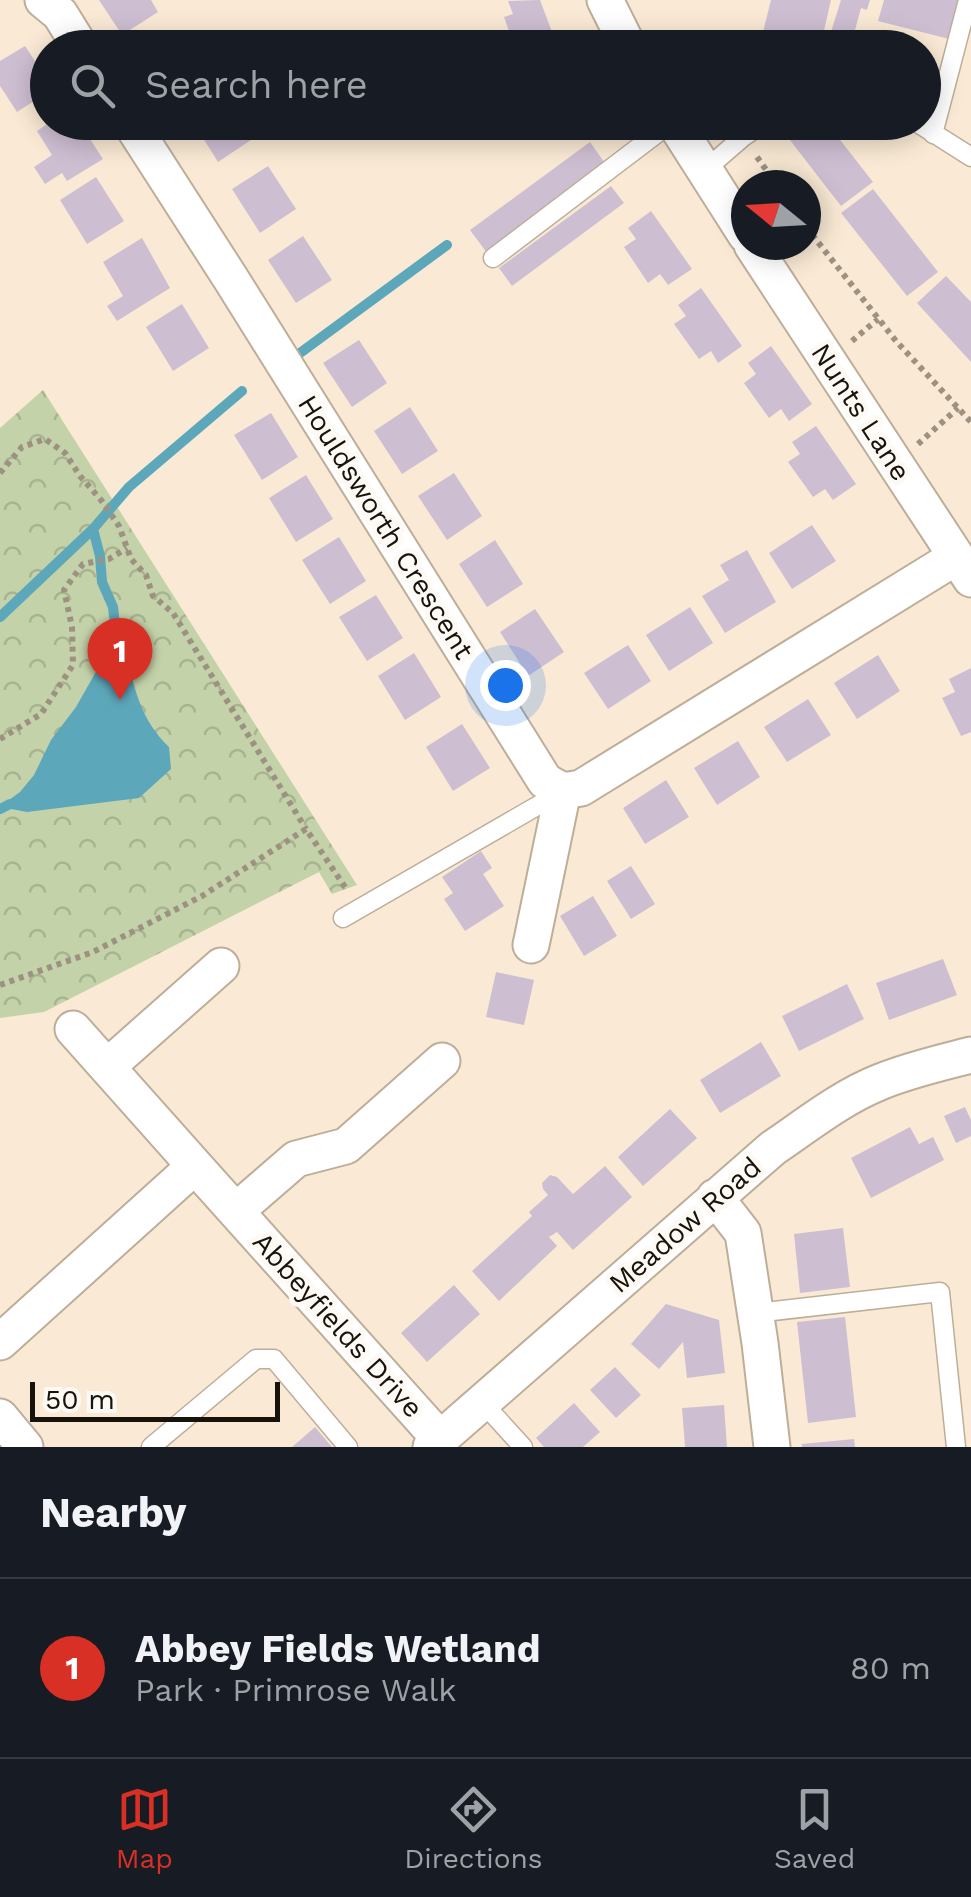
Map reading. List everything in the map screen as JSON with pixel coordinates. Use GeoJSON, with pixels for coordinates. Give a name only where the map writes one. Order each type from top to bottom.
{"type":"FeatureCollection","features":[{"type":"Feature","properties":{"kind":"street"},"geometry":{"type":"LineString","coordinates":[[43,0],[60,14],[70,30]]}},
{"type":"Feature","properties":{"kind":"street"},"geometry":{"type":"LineString","coordinates":[[608,4],[620,30]]}},
{"type":"Feature","properties":{"kind":"street","name":"Houldsworth Crescent"},"geometry":{"type":"LineString","coordinates":[[142,140],[544,781],[562,790]]}},
{"type":"Feature","properties":{"kind":"street"},"geometry":{"type":"LineString","coordinates":[[685,140],[731,212]]}},
{"type":"Feature","properties":{"kind":"street","name":"Nunts Lane"},"geometry":{"type":"LineString","coordinates":[[762,260],[964,568]]}},
{"type":"Feature","properties":{"kind":"street"},"geometry":{"type":"LineString","coordinates":[[531,945],[562,790],[581,788],[964,568]]}},
{"type":"Feature","properties":{"kind":"street"},"geometry":{"type":"LineString","coordinates":[[107,1067],[221,966]]}},
{"type":"Feature","properties":{"kind":"street","name":"Abbeyfields Drive"},"geometry":{"type":"LineString","coordinates":[[73,1029],[435,1443]]}},
{"type":"Feature","properties":{"kind":"street","name":"Meadow Road"},"geometry":{"type":"LineString","coordinates":[[435,1443],[772,1148],[878,1083],[971,1055]]}},
{"type":"Feature","properties":{"kind":"street","name":"Abbeyfields Drive"},"geometry":{"type":"LineString","coordinates":[[236,1211],[296,1158],[346,1146],[442,1061]]}},
{"type":"Feature","properties":{"kind":"street"},"geometry":{"type":"LineString","coordinates":[[0,1342],[195,1166]]}},
{"type":"Feature","properties":{"kind":"street"},"geometry":{"type":"LineString","coordinates":[[715,1197],[743,1233],[772,1447]]}},
{"type":"Feature","properties":{"kind":"street"},"geometry":{"type":"LineString","coordinates":[[0,1417],[25,1447]]}},
{"type":"Feature","properties":{"kind":"lane"},"geometry":{"type":"LineString","coordinates":[[941,100],[968,0]]}},
{"type":"Feature","properties":{"kind":"lane"},"geometry":{"type":"LineString","coordinates":[[941,139],[971,157]]}},
{"type":"Feature","properties":{"kind":"lane"},"geometry":{"type":"LineString","coordinates":[[493,258],[649,140]]}},
{"type":"Feature","properties":{"kind":"lane"},"geometry":{"type":"LineString","coordinates":[[705,170],[740,140]]}},
{"type":"Feature","properties":{"kind":"lane"},"geometry":{"type":"LineString","coordinates":[[351,913],[562,790]]}},
{"type":"Feature","properties":{"kind":"lane"},"geometry":{"type":"LineString","coordinates":[[756,1313],[940,1292],[956,1447]]}},
{"type":"Feature","properties":{"kind":"lane"},"geometry":{"type":"LineString","coordinates":[[151,1447],[256,1359],[274,1359],[348,1447]]}},
{"type":"Feature","properties":{"kind":"lane"},"geometry":{"type":"LineString","coordinates":[[482,1402],[523,1447]]}},
{"type":"Feature","properties":{"kind":"path"},"geometry":{"type":"LineString","coordinates":[[821,247],[896,341],[971,422]]}},
{"type":"Feature","properties":{"kind":"path"},"geometry":{"type":"LineString","coordinates":[[896,464],[958,408]]}},
{"type":"Feature","properties":{"kind":"path"},"geometry":{"type":"LineString","coordinates":[[0,473],[22,447],[45,439],[65,453],[119,526],[131,559],[146,575],[153,596],[173,613],[306,829],[351,913]]}},
{"type":"Feature","properties":{"kind":"path"},"geometry":{"type":"LineString","coordinates":[[0,739],[41,714],[73,665],[72,627],[64,590],[83,564],[109,559],[127,548]]}},
{"type":"Feature","properties":{"kind":"path"},"geometry":{"type":"LineString","coordinates":[[0,985],[93,952],[202,896],[306,829]]}},
{"type":"Feature","properties":{"kind":"green space"},"geometry":{"type":"Polygon","coordinates":[[[43,390],[357,885],[332,894],[319,872],[44,1012],[0,1018],[0,428],[43,390]]]}},
{"type":"Feature","properties":{"kind":"water"},"geometry":{"type":"Polygon","coordinates":[[[110,647],[126,651],[145,715],[169,747],[171,769],[139,798],[27,812],[11,809],[9,800],[34,775],[51,740],[76,707],[110,647]]]}},
{"type":"Feature","properties":{"kind":"building"},"geometry":{"type":"Polygon","coordinates":[[[99,0],[151,0],[158,12],[130,30],[119,30],[99,0]]]}},
{"type":"Feature","properties":{"kind":"building"},"geometry":{"type":"Polygon","coordinates":[[[540,0],[551,30],[509,30],[504,17],[513,14],[508,1],[540,0]]]}},
{"type":"Feature","properties":{"kind":"building"},"geometry":{"type":"Polygon","coordinates":[[[771,0],[831,0],[824,30],[764,30],[771,0]]]}},
{"type":"Feature","properties":{"kind":"building"},"geometry":{"type":"Polygon","coordinates":[[[841,0],[870,0],[867,10],[861,8],[855,30],[832,30],[841,0]]]}},
{"type":"Feature","properties":{"kind":"building"},"geometry":{"type":"Polygon","coordinates":[[[884,0],[963,0],[953,40],[941,37],[941,30],[914,30],[878,21],[884,0]]]}},
{"type":"Feature","properties":{"kind":"building"},"geometry":{"type":"Polygon","coordinates":[[[25,46],[30,54],[30,104],[17,112],[0,86],[0,61],[25,46]]]}},
{"type":"Feature","properties":{"kind":"building"},"geometry":{"type":"Polygon","coordinates":[[[43,140],[91,140],[103,159],[67,181],[62,173],[45,184],[34,167],[52,155],[43,140]]]}},
{"type":"Feature","properties":{"kind":"building"},"geometry":{"type":"Polygon","coordinates":[[[204,140],[251,140],[218,162],[204,140]]]}},
{"type":"Feature","properties":{"kind":"building"},"geometry":{"type":"Polygon","coordinates":[[[790,140],[840,140],[873,182],[841,206],[821,180],[821,170],[813,170],[790,140]]]}},
{"type":"Feature","properties":{"kind":"building"},"geometry":{"type":"Polygon","coordinates":[[[590,142],[607,166],[487,253],[470,230],[590,142]]]}},
{"type":"Feature","properties":{"kind":"building"},"geometry":{"type":"Polygon","coordinates":[[[268,166],[296,209],[260,233],[232,189],[268,166]]]}},
{"type":"Feature","properties":{"kind":"building"},"geometry":{"type":"Polygon","coordinates":[[[96,177],[124,221],[87,244],[60,200],[96,177]]]}},
{"type":"Feature","properties":{"kind":"building"},"geometry":{"type":"Polygon","coordinates":[[[611,186],[624,203],[512,286],[499,268],[611,186]]]}},
{"type":"Feature","properties":{"kind":"building"},"geometry":{"type":"Polygon","coordinates":[[[873,189],[938,272],[907,296],[841,213],[873,189]]]}},
{"type":"Feature","properties":{"kind":"building"},"geometry":{"type":"Polygon","coordinates":[[[651,211],[692,269],[668,285],[660,274],[648,283],[624,247],[636,239],[628,228],[651,211]]]}},
{"type":"Feature","properties":{"kind":"building"},"geometry":{"type":"Polygon","coordinates":[[[303,236],[332,280],[296,303],[268,260],[303,236]]]}},
{"type":"Feature","properties":{"kind":"building"},"geometry":{"type":"Polygon","coordinates":[[[142,238],[170,288],[117,321],[107,306],[123,296],[103,262],[142,238]]]}},
{"type":"Feature","properties":{"kind":"building"},"geometry":{"type":"Polygon","coordinates":[[[946,276],[971,302],[971,362],[917,303],[946,276]]]}},
{"type":"Feature","properties":{"kind":"building"},"geometry":{"type":"Polygon","coordinates":[[[701,288],[742,346],[718,363],[711,351],[699,359],[674,324],[686,316],[678,305],[701,288]]]}},
{"type":"Feature","properties":{"kind":"building"},"geometry":{"type":"Polygon","coordinates":[[[182,304],[209,348],[173,371],[146,327],[182,304]]]}},
{"type":"Feature","properties":{"kind":"building"},"geometry":{"type":"Polygon","coordinates":[[[359,340],[387,383],[352,407],[323,363],[359,340]]]}},
{"type":"Feature","properties":{"kind":"building"},"geometry":{"type":"Polygon","coordinates":[[[771,346],[812,404],[789,421],[781,409],[769,418],[744,383],[756,374],[748,363],[771,346]]]}},
{"type":"Feature","properties":{"kind":"building"},"geometry":{"type":"Polygon","coordinates":[[[410,407],[438,451],[402,474],[374,431],[410,407]]]}},
{"type":"Feature","properties":{"kind":"building"},"geometry":{"type":"Polygon","coordinates":[[[271,413],[298,457],[262,480],[234,435],[271,413]]]}},
{"type":"Feature","properties":{"kind":"building"},"geometry":{"type":"Polygon","coordinates":[[[816,426],[856,484],[833,500],[825,489],[813,497],[788,462],[800,454],[792,442],[816,426]]]}},
{"type":"Feature","properties":{"kind":"building"},"geometry":{"type":"Polygon","coordinates":[[[454,473],[482,516],[447,540],[418,496],[454,473]]]}},
{"type":"Feature","properties":{"kind":"building"},"geometry":{"type":"Polygon","coordinates":[[[306,475],[333,519],[296,542],[269,498],[306,475]]]}},
{"type":"Feature","properties":{"kind":"building"},"geometry":{"type":"Polygon","coordinates":[[[812,525],[836,561],[792,589],[769,553],[812,525]]]}},
{"type":"Feature","properties":{"kind":"building"},"geometry":{"type":"Polygon","coordinates":[[[339,537],[366,581],[330,604],[302,560],[339,537]]]}},
{"type":"Feature","properties":{"kind":"building"},"geometry":{"type":"Polygon","coordinates":[[[495,540],[523,584],[487,607],[459,564],[495,540]]]}},
{"type":"Feature","properties":{"kind":"building"},"geometry":{"type":"Polygon","coordinates":[[[747,550],[776,602],[725,633],[702,596],[729,580],[720,565],[747,550]]]}},
{"type":"Feature","properties":{"kind":"building"},"geometry":{"type":"Polygon","coordinates":[[[376,595],[403,638],[367,661],[339,617],[376,595]]]}},
{"type":"Feature","properties":{"kind":"building"},"geometry":{"type":"Polygon","coordinates":[[[690,607],[713,643],[669,671],[646,635],[690,607]]]}},
{"type":"Feature","properties":{"kind":"building"},"geometry":{"type":"Polygon","coordinates":[[[535,609],[564,652],[528,676],[500,632],[535,609]]]}},
{"type":"Feature","properties":{"kind":"building"},"geometry":{"type":"Polygon","coordinates":[[[628,645],[651,681],[608,709],[584,673],[628,645]]]}},
{"type":"Feature","properties":{"kind":"building"},"geometry":{"type":"Polygon","coordinates":[[[414,653],[441,697],[405,720],[378,676],[414,653]]]}},
{"type":"Feature","properties":{"kind":"building"},"geometry":{"type":"Polygon","coordinates":[[[878,655],[900,691],[857,719],[834,683],[878,655]]]}},
{"type":"Feature","properties":{"kind":"building"},"geometry":{"type":"Polygon","coordinates":[[[971,668],[971,732],[961,736],[942,698],[955,692],[949,679],[971,668]]]}},
{"type":"Feature","properties":{"kind":"building"},"geometry":{"type":"Polygon","coordinates":[[[808,699],[831,735],[787,762],[764,727],[808,699]]]}},
{"type":"Feature","properties":{"kind":"building"},"geometry":{"type":"Polygon","coordinates":[[[462,724],[490,768],[453,791],[426,747],[462,724]]]}},
{"type":"Feature","properties":{"kind":"building"},"geometry":{"type":"Polygon","coordinates":[[[738,741],[760,777],[717,805],[694,768],[738,741]]]}},
{"type":"Feature","properties":{"kind":"building"},"geometry":{"type":"Polygon","coordinates":[[[666,780],[689,817],[645,844],[623,808],[666,780]]]}},
{"type":"Feature","properties":{"kind":"building"},"geometry":{"type":"Polygon","coordinates":[[[481,851],[492,868],[483,874],[504,906],[465,931],[444,899],[453,893],[442,877],[481,851]]]}},
{"type":"Feature","properties":{"kind":"building"},"geometry":{"type":"Polygon","coordinates":[[[631,866],[655,904],[631,919],[607,881],[631,866]]]}},
{"type":"Feature","properties":{"kind":"building"},"geometry":{"type":"Polygon","coordinates":[[[593,896],[617,936],[584,956],[560,916],[593,896]]]}},
{"type":"Feature","properties":{"kind":"building"},"geometry":{"type":"Polygon","coordinates":[[[943,959],[957,995],[889,1020],[876,983],[943,959]]]}},
{"type":"Feature","properties":{"kind":"building"},"geometry":{"type":"Polygon","coordinates":[[[496,972],[534,980],[524,1025],[486,1017],[496,972]]]}},
{"type":"Feature","properties":{"kind":"building"},"geometry":{"type":"Polygon","coordinates":[[[847,984],[864,1019],[799,1051],[782,1016],[847,984]]]}},
{"type":"Feature","properties":{"kind":"building"},"geometry":{"type":"Polygon","coordinates":[[[761,1042],[781,1076],[720,1113],[700,1080],[761,1042]]]}},
{"type":"Feature","properties":{"kind":"building"},"geometry":{"type":"Polygon","coordinates":[[[965,1107],[971,1120],[971,1136],[956,1143],[944,1116],[965,1107]]]}},
{"type":"Feature","properties":{"kind":"building"},"geometry":{"type":"Polygon","coordinates":[[[670,1109],[697,1138],[643,1186],[618,1157],[670,1109]]]}},
{"type":"Feature","properties":{"kind":"building"},"geometry":{"type":"Polygon","coordinates":[[[910,1127],[919,1144],[933,1137],[944,1160],[871,1198],[851,1158],[910,1127]]]}},
{"type":"Feature","properties":{"kind":"building"},"geometry":{"type":"Polygon","coordinates":[[[605,1166],[632,1197],[573,1250],[557,1232],[549,1237],[557,1246],[499,1301],[472,1271],[532,1216],[529,1212],[548,1195],[542,1183],[550,1175],[573,1194],[605,1166]]]}},
{"type":"Feature","properties":{"kind":"building"},"geometry":{"type":"Polygon","coordinates":[[[843,1228],[850,1287],[800,1293],[794,1234],[843,1228]]]}},
{"type":"Feature","properties":{"kind":"building"},"geometry":{"type":"Polygon","coordinates":[[[454,1285],[480,1314],[427,1362],[401,1333],[454,1285]]]}},
{"type":"Feature","properties":{"kind":"building"},"geometry":{"type":"Polygon","coordinates":[[[666,1304],[719,1320],[725,1373],[687,1378],[683,1342],[659,1369],[631,1344],[666,1304]]]}},
{"type":"Feature","properties":{"kind":"building"},"geometry":{"type":"Polygon","coordinates":[[[845,1317],[856,1417],[808,1423],[797,1322],[845,1317]]]}},
{"type":"Feature","properties":{"kind":"building"},"geometry":{"type":"Polygon","coordinates":[[[615,1367],[641,1395],[616,1418],[590,1390],[615,1367]]]}},
{"type":"Feature","properties":{"kind":"building"},"geometry":{"type":"Polygon","coordinates":[[[574,1403],[600,1432],[583,1447],[544,1447],[536,1438],[574,1403]]]}},
{"type":"Feature","properties":{"kind":"building"},"geometry":{"type":"Polygon","coordinates":[[[724,1405],[727,1447],[685,1447],[682,1408],[724,1405]]]}},
{"type":"Feature","properties":{"kind":"building"},"geometry":{"type":"Polygon","coordinates":[[[315,1427],[332,1447],[292,1447],[299,1441],[315,1427]]]}},
{"type":"Feature","properties":{"kind":"building"},"geometry":{"type":"Polygon","coordinates":[[[854,1439],[855,1447],[802,1447],[802,1444],[854,1439]]]}},
{"type":"Feature","properties":{"kind":"waterway"},"geometry":{"type":"LineString","coordinates":[[300,353],[447,245]]}},
{"type":"Feature","properties":{"kind":"waterway"},"geometry":{"type":"LineString","coordinates":[[0,617],[93,529],[129,487],[242,391]]}},
{"type":"Feature","properties":{"kind":"waterway"},"geometry":{"type":"LineString","coordinates":[[93,529],[116,634],[126,651]]}},
{"type":"Feature","properties":{"kind":"waterway"},"geometry":{"type":"LineString","coordinates":[[0,809],[10,804]]}},
{"type":"Feature","properties":{"kind":"place","name":"Abbey Fields Wetland"},"geometry":{"type":"Point","coordinates":[120,700]}}]}
